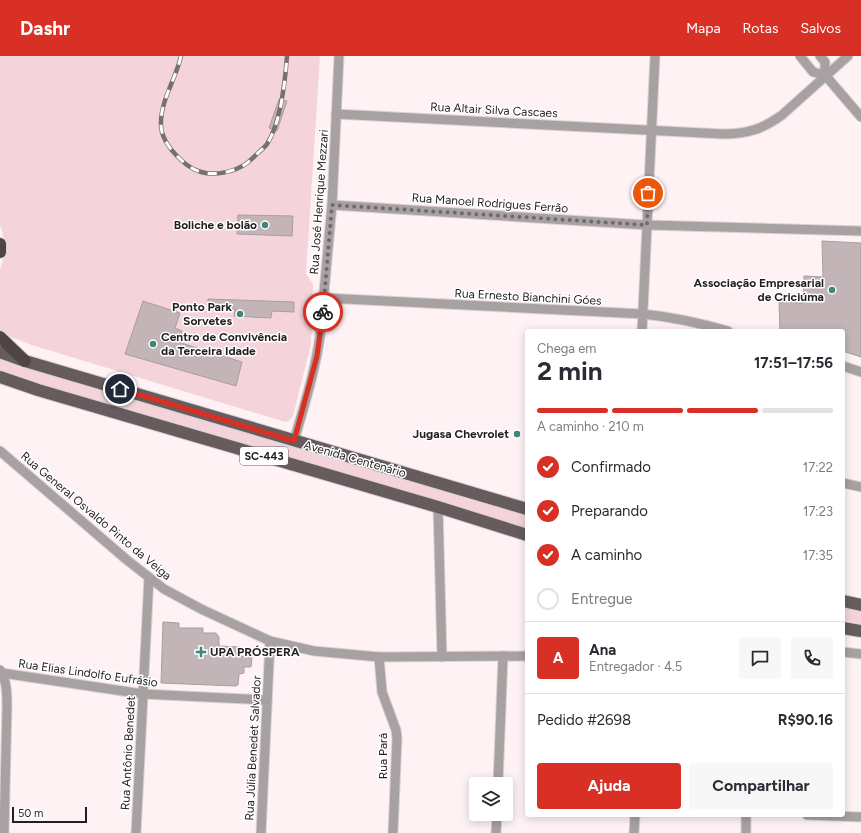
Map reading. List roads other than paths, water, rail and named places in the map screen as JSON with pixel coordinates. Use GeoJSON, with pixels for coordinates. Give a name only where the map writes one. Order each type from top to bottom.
{"type":"FeatureCollection","features":[{"type":"Feature","properties":{"kind":"highway"},"geometry":{"type":"LineString","coordinates":[[0,244],[0,252]]}},
{"type":"Feature","properties":{"kind":"highway"},"geometry":{"type":"LineString","coordinates":[[0,337],[25,361]]}},
{"type":"Feature","properties":{"kind":"main road","name":"Avenida Centenário"},"geometry":{"type":"LineString","coordinates":[[0,352],[25,361],[525,508]]}},
{"type":"Feature","properties":{"kind":"main road","name":"Avenida Centenário"},"geometry":{"type":"LineString","coordinates":[[0,377],[46,392],[525,533]]}},
{"type":"Feature","properties":{"kind":"main road"},"geometry":{"type":"LineString","coordinates":[[845,601],[861,605]]}},
{"type":"Feature","properties":{"kind":"main road"},"geometry":{"type":"LineString","coordinates":[[845,628],[861,631]]}},
{"type":"Feature","properties":{"kind":"street","name":"Rua José Henrique Mezzari"},"geometry":{"type":"LineString","coordinates":[[294,441],[317,356],[325,298],[332,205],[339,56]]}},
{"type":"Feature","properties":{"kind":"street"},"geometry":{"type":"LineString","coordinates":[[642,329],[655,56]]}},
{"type":"Feature","properties":{"kind":"street"},"geometry":{"type":"LineString","coordinates":[[800,56],[814,72],[825,75],[861,116]]}},
{"type":"Feature","properties":{"kind":"street"},"geometry":{"type":"LineString","coordinates":[[820,56],[825,62],[825,75]]}},
{"type":"Feature","properties":{"kind":"street","name":"Rua Altair Silva Cascaes"},"geometry":{"type":"LineString","coordinates":[[336,114],[723,134],[748,132],[772,122],[782,115],[848,56]]}},
{"type":"Feature","properties":{"kind":"street","name":"Rua Manoel Rodrigues Ferrão"},"geometry":{"type":"LineString","coordinates":[[332,205],[647,225]]}},
{"type":"Feature","properties":{"kind":"street"},"geometry":{"type":"LineString","coordinates":[[647,225],[861,231]]}},
{"type":"Feature","properties":{"kind":"street","name":"Rua Ernesto Bianchini Góes"},"geometry":{"type":"LineString","coordinates":[[325,298],[643,314],[671,317],[720,329]]}},
{"type":"Feature","properties":{"kind":"street"},"geometry":{"type":"LineString","coordinates":[[845,367],[861,372]]}},
{"type":"Feature","properties":{"kind":"street","name":"Rua General Osvaldo Pinto da Veiga"},"geometry":{"type":"LineString","coordinates":[[0,451],[149,578],[164,589],[187,602],[270,641],[314,651],[379,657],[525,656]]}},
{"type":"Feature","properties":{"kind":"street"},"geometry":{"type":"LineString","coordinates":[[845,483],[861,486]]}},
{"type":"Feature","properties":{"kind":"street"},"geometry":{"type":"LineString","coordinates":[[438,507],[442,657]]}},
{"type":"Feature","properties":{"kind":"street","name":"Rua Antônio Benedet"},"geometry":{"type":"LineString","coordinates":[[136,833],[149,578]]}},
{"type":"Feature","properties":{"kind":"street","name":"Rua Júlia Benedet Salvador"},"geometry":{"type":"LineString","coordinates":[[261,833],[270,641]]}},
{"type":"Feature","properties":{"kind":"street"},"geometry":{"type":"LineString","coordinates":[[845,652],[861,654]]}},
{"type":"Feature","properties":{"kind":"street"},"geometry":{"type":"LineString","coordinates":[[498,777],[503,656]]}},
{"type":"Feature","properties":{"kind":"street","name":"Rua Pará"},"geometry":{"type":"LineString","coordinates":[[379,657],[382,692],[396,730],[397,738],[393,833]]}},
{"type":"Feature","properties":{"kind":"street"},"geometry":{"type":"LineString","coordinates":[[1,671],[7,689],[8,726],[4,833]]}},
{"type":"Feature","properties":{"kind":"street","name":"Rua Elias Lindolfo Eufrásio"},"geometry":{"type":"LineString","coordinates":[[1,671],[143,694],[267,700]]}},
{"type":"Feature","properties":{"kind":"street"},"geometry":{"type":"LineString","coordinates":[[845,816],[861,817]]}},
{"type":"Feature","properties":{"kind":"street"},"geometry":{"type":"LineString","coordinates":[[634,833],[635,817]]}},
{"type":"Feature","properties":{"kind":"street"},"geometry":{"type":"LineString","coordinates":[[746,817],[746,833]]}},
{"type":"Feature","properties":{"kind":"street"},"geometry":{"type":"LineString","coordinates":[[496,833],[497,821]]}},
{"type":"Feature","properties":{"kind":"railway"},"geometry":{"type":"LineString","coordinates":[[181,56],[163,107],[161,116],[162,133],[171,149],[184,163],[197,171],[212,174],[237,169],[247,163],[267,144],[272,135],[279,114],[287,56]]}},
{"type":"Feature","properties":{"kind":"place","name":"Boliche e bolão"},"geometry":{"type":"Point","coordinates":[265,225]}},
{"type":"Feature","properties":{"kind":"place","name":"Associação Empresarial de Criciúma"},"geometry":{"type":"Point","coordinates":[832,290]}},
{"type":"Feature","properties":{"kind":"place","name":"Ponto Park Sorvetes"},"geometry":{"type":"Point","coordinates":[240,314]}},
{"type":"Feature","properties":{"kind":"place","name":"Centro de Convivência da Terceira Idade"},"geometry":{"type":"Point","coordinates":[153,344]}},
{"type":"Feature","properties":{"kind":"place","name":"Jugasa Chevrolet"},"geometry":{"type":"Point","coordinates":[517,434]}},
{"type":"Feature","properties":{"kind":"place","name":"UPA PRÓSPERA"},"geometry":{"type":"Point","coordinates":[201,652]}}]}
